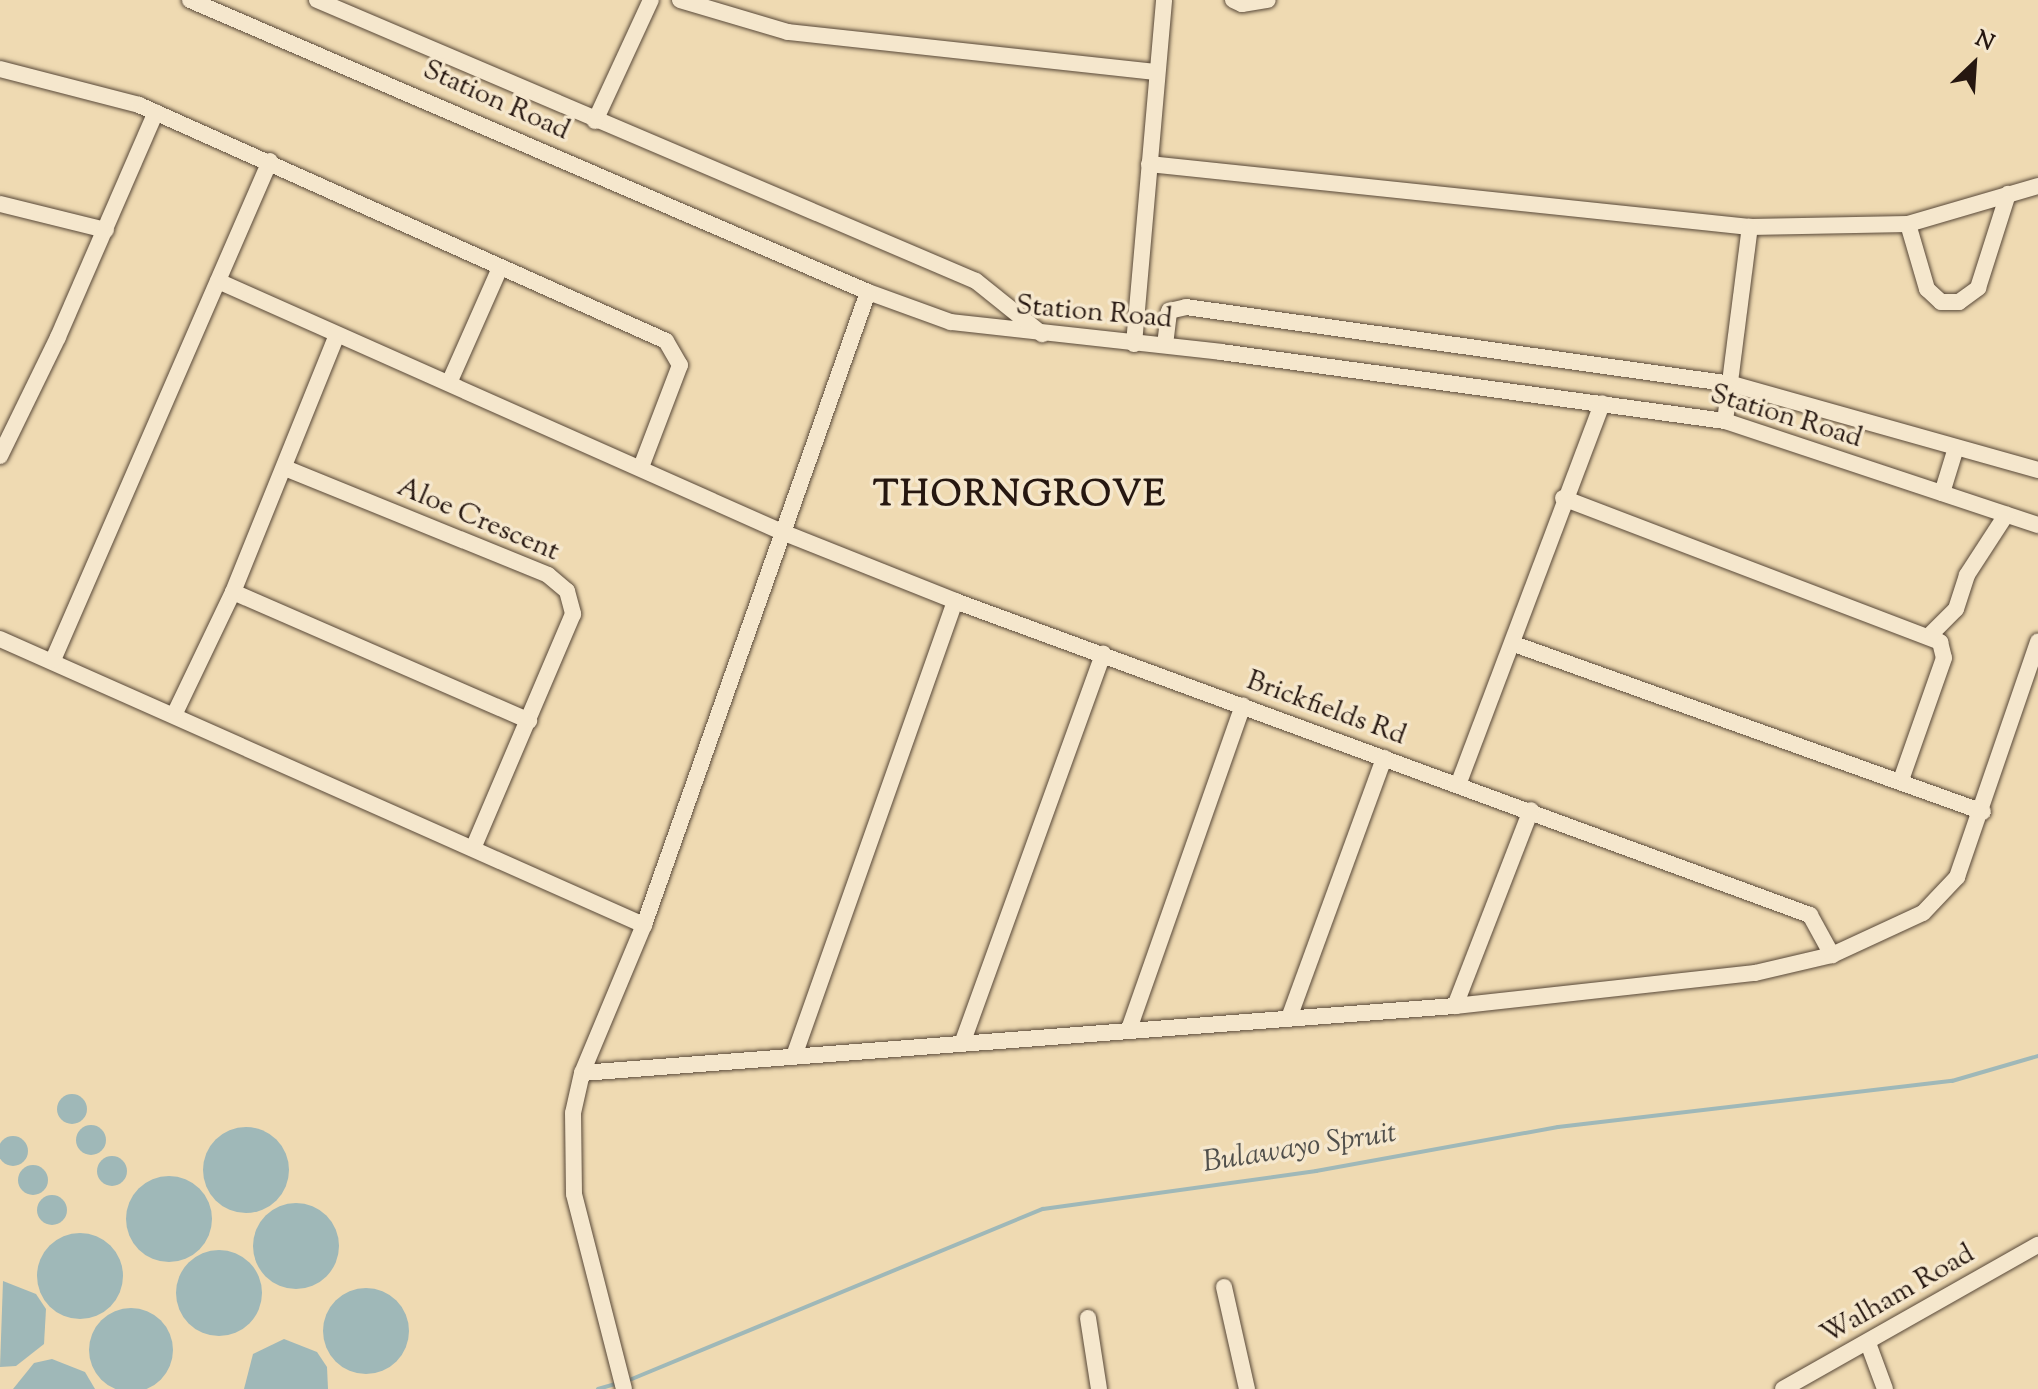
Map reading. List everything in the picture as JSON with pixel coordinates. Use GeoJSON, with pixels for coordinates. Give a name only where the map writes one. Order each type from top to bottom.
{"type":"FeatureCollection","features":[{"type":"Feature","properties":{"kind":"street","name":"Station Road"},"geometry":{"type":"LineString","coordinates":[[190,0],[868,292],[951,322],[1165,345],[1725,421],[2038,525]]}},
{"type":"Feature","properties":{"kind":"street"},"geometry":{"type":"LineString","coordinates":[[317,0],[976,281],[1042,334]]}},
{"type":"Feature","properties":{"kind":"street"},"geometry":{"type":"LineString","coordinates":[[595,121],[651,0]]}},
{"type":"Feature","properties":{"kind":"street"},"geometry":{"type":"LineString","coordinates":[[680,0],[788,32],[1157,72]]}},
{"type":"Feature","properties":{"kind":"street"},"geometry":{"type":"LineString","coordinates":[[1134,344],[1164,0]]}},
{"type":"Feature","properties":{"kind":"street"},"geometry":{"type":"LineString","coordinates":[[1233,0],[1242,4],[1268,0]]}},
{"type":"Feature","properties":{"kind":"street"},"geometry":{"type":"LineString","coordinates":[[0,69],[100,92],[156,112],[270,161],[500,268],[657,335],[674,349],[680,365],[641,467]]}},
{"type":"Feature","properties":{"kind":"street"},"geometry":{"type":"LineString","coordinates":[[0,456],[106,230],[156,112]]}},
{"type":"Feature","properties":{"kind":"street"},"geometry":{"type":"LineString","coordinates":[[53,660],[270,161]]}},
{"type":"Feature","properties":{"kind":"street"},"geometry":{"type":"LineString","coordinates":[[1149,164],[1750,227],[1908,224],[2038,186]]}},
{"type":"Feature","properties":{"kind":"street"},"geometry":{"type":"LineString","coordinates":[[1908,224],[1927,289],[1941,302],[1959,302],[1978,288],[2008,194]]}},
{"type":"Feature","properties":{"kind":"street"},"geometry":{"type":"LineString","coordinates":[[0,204],[106,230]]}},
{"type":"Feature","properties":{"kind":"street"},"geometry":{"type":"LineString","coordinates":[[1725,421],[1750,227]]}},
{"type":"Feature","properties":{"kind":"street"},"geometry":{"type":"LineString","coordinates":[[449,383],[500,268]]}},
{"type":"Feature","properties":{"kind":"street","name":"Brickfields Rd"},"geometry":{"type":"LineString","coordinates":[[218,281],[782,532],[955,601],[1810,915],[1832,955]]}},
{"type":"Feature","properties":{"kind":"street"},"geometry":{"type":"LineString","coordinates":[[624,1389],[574,1194],[573,1113],[582,1073],[644,925],[868,292]]}},
{"type":"Feature","properties":{"kind":"street"},"geometry":{"type":"LineString","coordinates":[[1165,345],[1167,315],[1180,307],[1732,384],[1955,451],[2038,470]]}},
{"type":"Feature","properties":{"kind":"street"},"geometry":{"type":"LineString","coordinates":[[175,713],[233,592],[337,335]]}},
{"type":"Feature","properties":{"kind":"street"},"geometry":{"type":"LineString","coordinates":[[1458,785],[1514,644],[1563,498],[1602,403]]}},
{"type":"Feature","properties":{"kind":"street"},"geometry":{"type":"LineString","coordinates":[[1942,493],[1955,451]]}},
{"type":"Feature","properties":{"kind":"street","name":"Aloe Crescent"},"geometry":{"type":"LineString","coordinates":[[285,468],[559,581],[573,614],[473,848]]}},
{"type":"Feature","properties":{"kind":"street"},"geometry":{"type":"LineString","coordinates":[[1563,498],[1940,642],[1944,658],[1901,780]]}},
{"type":"Feature","properties":{"kind":"street"},"geometry":{"type":"LineString","coordinates":[[1929,636],[1956,609],[1967,575],[2006,515]]}},
{"type":"Feature","properties":{"kind":"street"},"geometry":{"type":"LineString","coordinates":[[233,592],[529,721]]}},
{"type":"Feature","properties":{"kind":"street"},"geometry":{"type":"LineString","coordinates":[[794,1056],[955,601]]}},
{"type":"Feature","properties":{"kind":"street"},"geometry":{"type":"LineString","coordinates":[[0,639],[175,713],[644,925]]}},
{"type":"Feature","properties":{"kind":"street"},"geometry":{"type":"LineString","coordinates":[[582,1073],[963,1041],[1455,1006],[1755,973],[1832,955],[1923,913],[1943,896],[1957,877],[1983,812],[2038,642]]}},
{"type":"Feature","properties":{"kind":"street"},"geometry":{"type":"LineString","coordinates":[[1514,644],[1901,780],[1983,812]]}},
{"type":"Feature","properties":{"kind":"street"},"geometry":{"type":"LineString","coordinates":[[963,1041],[1103,654]]}},
{"type":"Feature","properties":{"kind":"street"},"geometry":{"type":"LineString","coordinates":[[1129,1029],[1243,706]]}},
{"type":"Feature","properties":{"kind":"street"},"geometry":{"type":"LineString","coordinates":[[1289,1018],[1384,758]]}},
{"type":"Feature","properties":{"kind":"street"},"geometry":{"type":"LineString","coordinates":[[1455,1006],[1531,810]]}},
{"type":"Feature","properties":{"kind":"street","name":"Walham Road"},"geometry":{"type":"LineString","coordinates":[[1783,1389],[2038,1245]]}},
{"type":"Feature","properties":{"kind":"street"},"geometry":{"type":"LineString","coordinates":[[1224,1287],[1247,1389]]}},
{"type":"Feature","properties":{"kind":"street"},"geometry":{"type":"LineString","coordinates":[[1088,1318],[1099,1389]]}},
{"type":"Feature","properties":{"kind":"street"},"geometry":{"type":"LineString","coordinates":[[1868,1343],[1885,1389]]}},
{"type":"Feature","properties":{"kind":"water"},"geometry":{"type":"Polygon","coordinates":[[[72,1094],[83,1098],[87,1109],[83,1120],[72,1124],[61,1120],[57,1109],[61,1098],[72,1094]]]}},
{"type":"Feature","properties":{"kind":"water"},"geometry":{"type":"Polygon","coordinates":[[[91,1125],[102,1129],[106,1140],[102,1151],[91,1155],[80,1151],[76,1140],[80,1129],[91,1125]]]}},
{"type":"Feature","properties":{"kind":"water"},"geometry":{"type":"Polygon","coordinates":[[[246,1127],[270,1134],[282,1146],[289,1170],[282,1194],[270,1206],[246,1213],[222,1206],[210,1194],[203,1170],[210,1146],[222,1134],[246,1127]]]}},
{"type":"Feature","properties":{"kind":"water"},"geometry":{"type":"Polygon","coordinates":[[[13,1136],[24,1140],[28,1151],[24,1162],[13,1166],[2,1162],[-2,1151],[2,1140],[13,1136]]]}},
{"type":"Feature","properties":{"kind":"water"},"geometry":{"type":"Polygon","coordinates":[[[112,1156],[123,1160],[127,1171],[123,1182],[112,1186],[101,1182],[97,1171],[101,1160],[112,1156]]]}},
{"type":"Feature","properties":{"kind":"water"},"geometry":{"type":"Polygon","coordinates":[[[33,1165],[44,1169],[48,1180],[44,1191],[33,1195],[22,1191],[18,1180],[22,1169],[33,1165]]]}},
{"type":"Feature","properties":{"kind":"water"},"geometry":{"type":"Polygon","coordinates":[[[169,1176],[193,1183],[205,1195],[212,1219],[205,1243],[193,1255],[169,1262],[145,1255],[133,1243],[126,1219],[133,1195],[145,1183],[169,1176]]]}},
{"type":"Feature","properties":{"kind":"water"},"geometry":{"type":"Polygon","coordinates":[[[52,1195],[63,1199],[67,1210],[63,1221],[52,1225],[41,1221],[37,1210],[41,1199],[52,1195]]]}},
{"type":"Feature","properties":{"kind":"water"},"geometry":{"type":"Polygon","coordinates":[[[296,1203],[320,1210],[332,1222],[339,1246],[332,1270],[320,1282],[296,1289],[272,1282],[260,1270],[253,1246],[260,1222],[272,1210],[296,1203]]]}},
{"type":"Feature","properties":{"kind":"water"},"geometry":{"type":"Polygon","coordinates":[[[80,1233],[96,1237],[110,1246],[119,1260],[123,1276],[119,1292],[110,1306],[96,1315],[80,1319],[64,1315],[50,1306],[41,1292],[37,1276],[41,1260],[50,1246],[64,1237],[80,1233]]]}},
{"type":"Feature","properties":{"kind":"water"},"geometry":{"type":"Polygon","coordinates":[[[219,1250],[243,1257],[255,1269],[262,1293],[255,1317],[243,1329],[219,1336],[195,1329],[183,1317],[176,1293],[183,1269],[195,1257],[219,1250]]]}},
{"type":"Feature","properties":{"kind":"water"},"geometry":{"type":"Polygon","coordinates":[[[3,1281],[36,1294],[46,1309],[44,1344],[16,1366],[0,1367],[3,1281]]]}},
{"type":"Feature","properties":{"kind":"water"},"geometry":{"type":"Polygon","coordinates":[[[366,1288],[382,1292],[396,1301],[405,1315],[409,1331],[405,1347],[396,1361],[382,1370],[366,1374],[350,1370],[336,1361],[327,1347],[323,1331],[327,1315],[336,1301],[350,1292],[366,1288]]]}},
{"type":"Feature","properties":{"kind":"water"},"geometry":{"type":"Polygon","coordinates":[[[131,1308],[147,1311],[161,1320],[170,1334],[173,1350],[170,1366],[161,1380],[147,1389],[131,1392],[115,1389],[101,1380],[92,1366],[89,1350],[92,1334],[101,1320],[115,1311],[131,1308]]]}},
{"type":"Feature","properties":{"kind":"water"},"geometry":{"type":"Polygon","coordinates":[[[284,1339],[317,1352],[327,1367],[328,1389],[244,1389],[253,1354],[284,1339]]]}},
{"type":"Feature","properties":{"kind":"water"},"geometry":{"type":"Polygon","coordinates":[[[52,1359],[85,1372],[95,1389],[13,1389],[34,1363],[52,1359]]]}},
{"type":"Feature","properties":{"kind":"waterway","name":"Bulawayo Spruit"},"geometry":{"type":"LineString","coordinates":[[627,1381],[1043,1209],[1316,1171],[1558,1127],[1952,1081],[2038,1056]]}},
{"type":"Feature","properties":{"kind":"waterway","name":"Bulawayo Spruit"},"geometry":{"type":"LineString","coordinates":[[598,1389],[619,1383]]}},
{"type":"Feature","properties":{"kind":"district","name":"THORNGROVE"},"geometry":{"type":"Point","coordinates":[1020,497]}}]}
